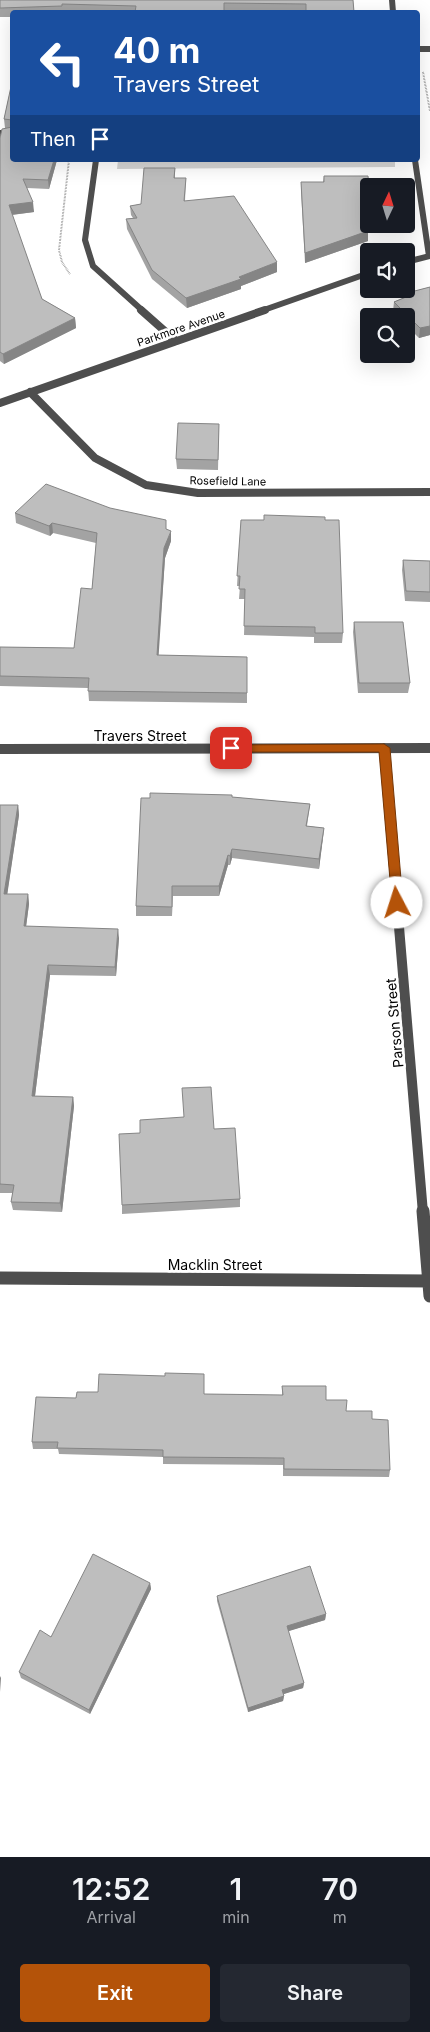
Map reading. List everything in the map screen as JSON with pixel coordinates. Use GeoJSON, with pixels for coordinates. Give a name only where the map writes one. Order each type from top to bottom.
{"type":"FeatureCollection","features":[{"type":"Feature","properties":{"kind":"street"},"geometry":{"type":"LineString","coordinates":[[96,162],[85,240],[94,266],[176,341]]}},
{"type":"Feature","properties":{"kind":"street"},"geometry":{"type":"LineString","coordinates":[[415,162],[430,256],[415,260]]}},
{"type":"Feature","properties":{"kind":"street","name":"Parkmore Avenue"},"geometry":{"type":"LineString","coordinates":[[0,403],[360,276]]}},
{"type":"Feature","properties":{"kind":"street","name":"Rosefield Lane"},"geometry":{"type":"LineString","coordinates":[[30,392],[95,458],[146,485],[198,493],[430,492]]}},
{"type":"Feature","properties":{"kind":"street","name":"Parson Street"},"geometry":{"type":"LineString","coordinates":[[384,748],[430,1296]]}},
{"type":"Feature","properties":{"kind":"street","name":"Travers Street"},"geometry":{"type":"LineString","coordinates":[[0,749],[430,748]]}},
{"type":"Feature","properties":{"kind":"street","name":"Macklin Street"},"geometry":{"type":"LineString","coordinates":[[0,1278],[429,1281]]}},
{"type":"Feature","properties":{"kind":"path"},"geometry":{"type":"LineString","coordinates":[[422,66],[430,112]]}},
{"type":"Feature","properties":{"kind":"path"},"geometry":{"type":"LineString","coordinates":[[69,162],[59,250],[62,262],[72,277]]}},
{"type":"Feature","properties":{"kind":"shaded area"},"geometry":{"type":"Polygon","coordinates":[[[118,162],[395,162],[395,167],[117,169],[118,162]]]}},
{"type":"Feature","properties":{"kind":"building"},"geometry":{"type":"Polygon","coordinates":[[[0,0],[353,0],[354,10],[306,10],[306,4],[224,3],[224,10],[135,10],[136,6],[62,4],[62,6],[0,8],[0,0]]]}},
{"type":"Feature","properties":{"kind":"building"},"geometry":{"type":"Polygon","coordinates":[[[10,91],[10,120],[4,119],[10,91]]]}},
{"type":"Feature","properties":{"kind":"building"},"geometry":{"type":"Polygon","coordinates":[[[10,127],[10,162],[53,162],[48,180],[23,179],[33,202],[9,205],[42,299],[75,318],[3,354],[0,352],[0,138],[2,129],[10,127]]]}},
{"type":"Feature","properties":{"kind":"building"},"geometry":{"type":"Polygon","coordinates":[[[144,168],[175,168],[174,178],[186,178],[184,201],[234,196],[277,262],[239,277],[241,279],[186,298],[152,270],[126,219],[137,218],[130,206],[141,204],[144,168]]]}},
{"type":"Feature","properties":{"kind":"building"},"geometry":{"type":"Polygon","coordinates":[[[324,176],[368,176],[368,178],[360,178],[360,233],[362,233],[305,253],[301,182],[324,182],[324,176]]]}},
{"type":"Feature","properties":{"kind":"building"},"geometry":{"type":"Polygon","coordinates":[[[430,287],[430,326],[420,328],[415,323],[415,308],[400,308],[394,302],[404,298],[415,298],[415,291],[430,287]]]}},
{"type":"Feature","properties":{"kind":"building"},"geometry":{"type":"Polygon","coordinates":[[[178,423],[219,424],[218,460],[176,459],[178,423]]]}},
{"type":"Feature","properties":{"kind":"building"},"geometry":{"type":"Polygon","coordinates":[[[46,484],[110,508],[166,520],[166,529],[171,531],[164,548],[157,655],[247,657],[247,693],[88,691],[89,678],[0,676],[0,647],[74,648],[81,588],[92,589],[97,533],[52,523],[49,526],[15,513],[46,484]]]}},
{"type":"Feature","properties":{"kind":"building"},"geometry":{"type":"Polygon","coordinates":[[[264,515],[325,517],[325,520],[339,520],[343,633],[315,633],[315,627],[244,626],[245,589],[239,589],[240,576],[237,576],[241,520],[264,520],[264,515]]]}},
{"type":"Feature","properties":{"kind":"building"},"geometry":{"type":"Polygon","coordinates":[[[403,560],[430,561],[430,592],[406,591],[403,560]]]}},
{"type":"Feature","properties":{"kind":"building"},"geometry":{"type":"Polygon","coordinates":[[[354,622],[403,622],[410,683],[359,683],[354,622]]]}},
{"type":"Feature","properties":{"kind":"building"},"geometry":{"type":"Polygon","coordinates":[[[150,793],[232,795],[232,797],[310,804],[306,826],[324,828],[319,859],[232,849],[230,856],[228,855],[219,886],[172,886],[172,907],[136,906],[141,798],[150,798],[150,793]]]}},
{"type":"Feature","properties":{"kind":"building"},"geometry":{"type":"Polygon","coordinates":[[[0,805],[18,805],[4,894],[28,894],[24,926],[118,929],[115,967],[48,965],[32,1096],[73,1097],[60,1203],[11,1202],[14,1185],[0,1184],[0,805]]]}},
{"type":"Feature","properties":{"kind":"building"},"geometry":{"type":"Polygon","coordinates":[[[211,1087],[214,1129],[235,1128],[240,1199],[122,1205],[119,1134],[140,1133],[140,1120],[184,1117],[182,1088],[211,1087]]]}},
{"type":"Feature","properties":{"kind":"building"},"geometry":{"type":"Polygon","coordinates":[[[165,1373],[204,1374],[204,1394],[283,1395],[282,1386],[326,1386],[326,1400],[347,1400],[346,1411],[372,1411],[372,1419],[388,1420],[390,1470],[284,1469],[284,1458],[163,1457],[163,1450],[57,1448],[58,1442],[32,1442],[36,1397],[76,1398],[77,1392],[98,1392],[99,1374],[165,1376],[165,1373]]]}},
{"type":"Feature","properties":{"kind":"building"},"geometry":{"type":"Polygon","coordinates":[[[93,1554],[150,1583],[89,1710],[19,1672],[40,1630],[51,1637],[93,1554]]]}},
{"type":"Feature","properties":{"kind":"building"},"geometry":{"type":"Polygon","coordinates":[[[310,1566],[326,1614],[287,1626],[304,1683],[282,1690],[284,1696],[248,1708],[217,1596],[310,1566]]]}},
{"type":"Feature","properties":{"kind":"route"},"geometry":{"type":"LineString","coordinates":[[231,748],[384,748],[397,903]]}}]}
